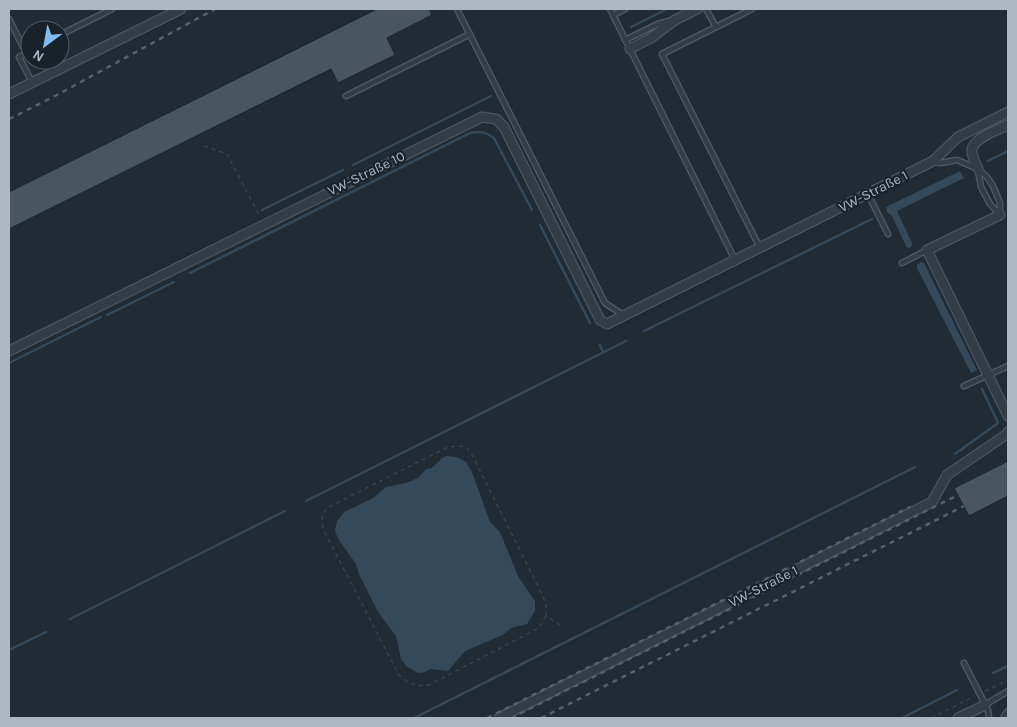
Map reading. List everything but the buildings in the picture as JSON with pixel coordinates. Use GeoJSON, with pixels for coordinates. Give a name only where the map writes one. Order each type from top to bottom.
{"type":"FeatureCollection","features":[{"type":"Feature","properties":{"kind":"street"},"geometry":{"type":"LineString","coordinates":[[9,94],[181,9]]}},
{"type":"Feature","properties":{"kind":"street"},"geometry":{"type":"LineString","coordinates":[[630,49],[697,9]]}},
{"type":"Feature","properties":{"kind":"street","name":"VW-Straße 1"},"geometry":{"type":"LineString","coordinates":[[625,316],[934,161],[958,137],[1008,112]]}},
{"type":"Feature","properties":{"kind":"street","name":"VW-Straße 10"},"geometry":{"type":"LineString","coordinates":[[9,351],[478,118],[491,117],[500,122],[504,127],[600,320],[607,324],[625,316]]}},
{"type":"Feature","properties":{"kind":"street"},"geometry":{"type":"LineString","coordinates":[[978,169],[972,154],[974,144],[979,139],[1008,125]]}},
{"type":"Feature","properties":{"kind":"street"},"geometry":{"type":"LineString","coordinates":[[1000,215],[927,250],[1008,416]]}},
{"type":"Feature","properties":{"kind":"street","name":"VW-Straße 1"},"geometry":{"type":"LineString","coordinates":[[499,718],[932,502],[947,475],[1008,433]]}},
{"type":"Feature","properties":{"kind":"street"},"geometry":{"type":"LineString","coordinates":[[958,718],[985,705]]}},
{"type":"Feature","properties":{"kind":"lane"},"geometry":{"type":"LineString","coordinates":[[70,30],[112,9]]}},
{"type":"Feature","properties":{"kind":"lane"},"geometry":{"type":"LineString","coordinates":[[457,9],[605,303],[625,316]]}},
{"type":"Feature","properties":{"kind":"lane"},"geometry":{"type":"LineString","coordinates":[[610,9],[735,261]]}},
{"type":"Feature","properties":{"kind":"lane"},"geometry":{"type":"LineString","coordinates":[[613,15],[625,9]]}},
{"type":"Feature","properties":{"kind":"lane"},"geometry":{"type":"LineString","coordinates":[[706,9],[716,27]]}},
{"type":"Feature","properties":{"kind":"lane"},"geometry":{"type":"LineString","coordinates":[[752,9],[662,54],[760,248]]}},
{"type":"Feature","properties":{"kind":"lane"},"geometry":{"type":"LineString","coordinates":[[9,19],[20,38]]}},
{"type":"Feature","properties":{"kind":"lane"},"geometry":{"type":"LineString","coordinates":[[626,40],[658,24],[676,20]]}},
{"type":"Feature","properties":{"kind":"lane"},"geometry":{"type":"LineString","coordinates":[[346,96],[470,34]]}},
{"type":"Feature","properties":{"kind":"lane"},"geometry":{"type":"LineString","coordinates":[[26,70],[32,82]]}},
{"type":"Feature","properties":{"kind":"lane"},"geometry":{"type":"LineString","coordinates":[[934,161],[940,163],[957,160],[978,169],[993,186],[1000,203],[1000,215]]}},
{"type":"Feature","properties":{"kind":"lane"},"geometry":{"type":"LineString","coordinates":[[978,169],[981,187],[990,204],[1000,215]]}},
{"type":"Feature","properties":{"kind":"lane"},"geometry":{"type":"LineString","coordinates":[[868,194],[888,234]]}},
{"type":"Feature","properties":{"kind":"lane"},"geometry":{"type":"LineString","coordinates":[[902,263],[927,250]]}},
{"type":"Feature","properties":{"kind":"lane"},"geometry":{"type":"LineString","coordinates":[[964,386],[1008,366]]}},
{"type":"Feature","properties":{"kind":"lane"},"geometry":{"type":"LineString","coordinates":[[964,663],[989,713],[988,718]]}},
{"type":"Feature","properties":{"kind":"lane"},"geometry":{"type":"LineString","coordinates":[[985,705],[1008,691]]}},
{"type":"Feature","properties":{"kind":"lane"},"geometry":{"type":"LineString","coordinates":[[1004,716],[1008,711]]}},
{"type":"Feature","properties":{"kind":"path"},"geometry":{"type":"LineString","coordinates":[[204,146],[227,154],[264,224]]}},
{"type":"Feature","properties":{"kind":"path"},"geometry":{"type":"LineString","coordinates":[[464,446],[470,451],[543,596],[546,605],[546,616],[539,628],[430,685],[419,686],[410,684],[399,675],[328,540],[322,523],[322,515],[327,508],[448,447],[464,446]]}},
{"type":"Feature","properties":{"kind":"path"},"geometry":{"type":"LineString","coordinates":[[546,616],[562,626]]}},
{"type":"Feature","properties":{"kind":"path"},"geometry":{"type":"LineString","coordinates":[[931,718],[1008,680]]}},
{"type":"Feature","properties":{"kind":"water"},"geometry":{"type":"Polygon","coordinates":[[[960,171],[964,178],[897,211],[912,243],[911,247],[907,248],[886,207],[960,171]]]}},
{"type":"Feature","properties":{"kind":"water"},"geometry":{"type":"Polygon","coordinates":[[[921,262],[924,263],[977,370],[971,373],[917,268],[917,265],[921,262]]]}},
{"type":"Feature","properties":{"kind":"water"},"geometry":{"type":"Polygon","coordinates":[[[447,456],[457,457],[466,462],[472,472],[490,522],[500,532],[518,576],[535,601],[535,611],[527,624],[511,628],[503,635],[465,651],[448,671],[430,669],[418,673],[407,667],[401,659],[396,636],[378,612],[356,564],[335,531],[337,521],[344,512],[373,498],[386,487],[406,483],[418,478],[426,469],[432,468],[442,458],[447,456]]]}},
{"type":"Feature","properties":{"kind":"waterway"},"geometry":{"type":"LineString","coordinates":[[631,27],[667,9]]}},
{"type":"Feature","properties":{"kind":"waterway"},"geometry":{"type":"LineString","coordinates":[[353,165],[491,96]]}},
{"type":"Feature","properties":{"kind":"waterway"},"geometry":{"type":"LineString","coordinates":[[190,273],[470,133],[483,132],[494,138],[532,210]]}},
{"type":"Feature","properties":{"kind":"waterway"},"geometry":{"type":"LineString","coordinates":[[988,161],[1008,151]]}},
{"type":"Feature","properties":{"kind":"waterway"},"geometry":{"type":"LineString","coordinates":[[262,210],[343,170]]}},
{"type":"Feature","properties":{"kind":"waterway"},"geometry":{"type":"LineString","coordinates":[[644,331],[872,219]]}},
{"type":"Feature","properties":{"kind":"waterway"},"geometry":{"type":"LineString","coordinates":[[540,225],[590,323]]}},
{"type":"Feature","properties":{"kind":"waterway"},"geometry":{"type":"LineString","coordinates":[[107,315],[174,282]]}},
{"type":"Feature","properties":{"kind":"waterway"},"geometry":{"type":"LineString","coordinates":[[9,363],[101,317]]}},
{"type":"Feature","properties":{"kind":"waterway"},"geometry":{"type":"LineString","coordinates":[[306,501],[626,341]]}},
{"type":"Feature","properties":{"kind":"waterway"},"geometry":{"type":"LineString","coordinates":[[600,345],[603,352]]}},
{"type":"Feature","properties":{"kind":"waterway"},"geometry":{"type":"LineString","coordinates":[[955,454],[998,423],[982,389]]}},
{"type":"Feature","properties":{"kind":"waterway"},"geometry":{"type":"LineString","coordinates":[[414,718],[915,467]]}},
{"type":"Feature","properties":{"kind":"waterway"},"geometry":{"type":"LineString","coordinates":[[70,619],[285,511]]}},
{"type":"Feature","properties":{"kind":"waterway"},"geometry":{"type":"LineString","coordinates":[[9,650],[46,632]]}},
{"type":"Feature","properties":{"kind":"waterway"},"geometry":{"type":"LineString","coordinates":[[993,673],[1008,666]]}},
{"type":"Feature","properties":{"kind":"waterway"},"geometry":{"type":"LineString","coordinates":[[902,718],[957,690]]}},
{"type":"Feature","properties":{"kind":"railway"},"geometry":{"type":"LineString","coordinates":[[9,119],[215,9]]}},
{"type":"Feature","properties":{"kind":"railway"},"geometry":{"type":"LineString","coordinates":[[511,718],[958,495]]}},
{"type":"Feature","properties":{"kind":"railway"},"geometry":{"type":"LineString","coordinates":[[541,718],[964,506]]}},
{"type":"Feature","properties":{"kind":"railway"},"geometry":{"type":"LineString","coordinates":[[487,718],[910,507]]}}]}
